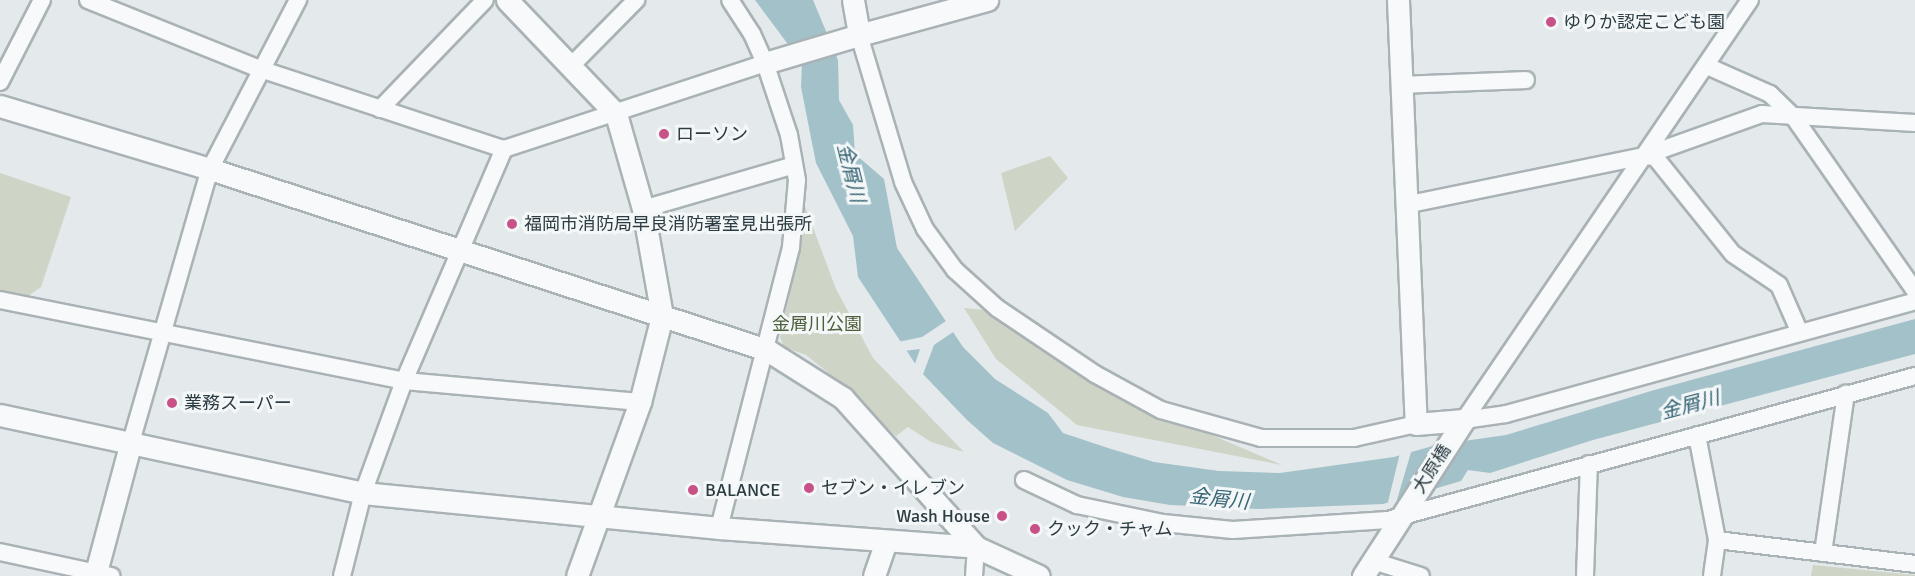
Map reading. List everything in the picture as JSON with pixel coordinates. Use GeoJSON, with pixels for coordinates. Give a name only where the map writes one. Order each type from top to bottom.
{"type":"FeatureCollection","features":[{"type":"Feature","properties":{"kind":"street"},"geometry":{"type":"LineString","coordinates":[[0,82],[42,0]]}},
{"type":"Feature","properties":{"kind":"street"},"geometry":{"type":"LineString","coordinates":[[88,0],[260,69],[504,149],[849,37],[987,0]]}},
{"type":"Feature","properties":{"kind":"street"},"geometry":{"type":"LineString","coordinates":[[0,552],[101,575],[132,442],[210,169],[260,69],[298,0]]}},
{"type":"Feature","properties":{"kind":"street"},"geometry":{"type":"LineString","coordinates":[[380,109],[485,0]]}},
{"type":"Feature","properties":{"kind":"street"},"geometry":{"type":"LineString","coordinates":[[507,0],[616,114],[643,209],[662,316],[640,402],[577,576]]}},
{"type":"Feature","properties":{"kind":"street"},"geometry":{"type":"LineString","coordinates":[[571,66],[636,0]]}},
{"type":"Feature","properties":{"kind":"street"},"geometry":{"type":"LineString","coordinates":[[719,528],[767,350],[791,247],[797,180],[789,135],[765,63],[752,34],[730,0]]}},
{"type":"Feature","properties":{"kind":"street"},"geometry":{"type":"LineString","coordinates":[[853,0],[849,37],[903,182],[925,229],[955,270],[997,308],[1095,374],[1172,413],[1261,438],[1354,438],[1416,424],[1506,414],[1915,301]]}},
{"type":"Feature","properties":{"kind":"street"},"geometry":{"type":"LineString","coordinates":[[1398,0],[1416,424]]}},
{"type":"Feature","properties":{"kind":"street"},"geometry":{"type":"LineString","coordinates":[[1464,420],[1750,0]]}},
{"type":"Feature","properties":{"kind":"street"},"geometry":{"type":"LineString","coordinates":[[1707,66],[1770,94],[1793,116],[1915,291]]}},
{"type":"Feature","properties":{"kind":"street"},"geometry":{"type":"LineString","coordinates":[[1401,85],[1526,80]]}},
{"type":"Feature","properties":{"kind":"street"},"geometry":{"type":"LineString","coordinates":[[0,106],[210,169],[459,252],[767,350],[843,398],[976,547],[974,576]]}},
{"type":"Feature","properties":{"kind":"street"},"geometry":{"type":"LineString","coordinates":[[1405,205],[1644,156],[1762,114],[1915,123]]}},
{"type":"Feature","properties":{"kind":"street"},"geometry":{"type":"LineString","coordinates":[[342,576],[363,493],[404,381],[504,149]]}},
{"type":"Feature","properties":{"kind":"street"},"geometry":{"type":"LineString","coordinates":[[1644,156],[1655,157],[1733,254],[1779,285],[1800,333]]}},
{"type":"Feature","properties":{"kind":"street"},"geometry":{"type":"LineString","coordinates":[[643,209],[794,165]]}},
{"type":"Feature","properties":{"kind":"street"},"geometry":{"type":"LineString","coordinates":[[0,300],[404,381],[640,402]]}},
{"type":"Feature","properties":{"kind":"street"},"geometry":{"type":"LineString","coordinates":[[1024,480],[1077,505],[1163,523],[1233,530],[1399,519],[1589,464],[1915,376]]}},
{"type":"Feature","properties":{"kind":"street"},"geometry":{"type":"LineString","coordinates":[[1823,553],[1846,394]]}},
{"type":"Feature","properties":{"kind":"street"},"geometry":{"type":"LineString","coordinates":[[0,415],[363,493],[598,514],[719,528],[976,547],[1039,576]]}},
{"type":"Feature","properties":{"kind":"street","name":"大原橋"},"geometry":{"type":"LineString","coordinates":[[1368,568],[1464,420]]}},
{"type":"Feature","properties":{"kind":"street"},"geometry":{"type":"LineString","coordinates":[[1696,435],[1717,540],[1712,576]]}},
{"type":"Feature","properties":{"kind":"street"},"geometry":{"type":"LineString","coordinates":[[1585,576],[1589,464]]}},
{"type":"Feature","properties":{"kind":"street"},"geometry":{"type":"LineString","coordinates":[[1717,540],[1915,564]]}},
{"type":"Feature","properties":{"kind":"street"},"geometry":{"type":"LineString","coordinates":[[874,576],[886,542]]}},
{"type":"Feature","properties":{"kind":"street"},"geometry":{"type":"LineString","coordinates":[[1368,568],[1421,576]]}},
{"type":"Feature","properties":{"kind":"green space"},"geometry":{"type":"Polygon","coordinates":[[[1050,156],[1068,178],[1015,231],[1001,173],[1050,156]]]}},
{"type":"Feature","properties":{"kind":"green space"},"geometry":{"type":"Polygon","coordinates":[[[0,173],[71,197],[41,287],[28,296],[0,290],[0,173]]]}},
{"type":"Feature","properties":{"kind":"green space","name":"金屑川公園"},"geometry":{"type":"Polygon","coordinates":[[[802,198],[836,289],[873,358],[964,452],[931,442],[908,427],[896,436],[806,355],[784,347],[780,337],[802,240],[802,198]]]}},
{"type":"Feature","properties":{"kind":"green space"},"geometry":{"type":"Polygon","coordinates":[[[964,308],[986,310],[1095,385],[1282,465],[1077,425],[996,359],[964,308]]]}},
{"type":"Feature","properties":{"kind":"green space"},"geometry":{"type":"Polygon","coordinates":[[[1813,565],[1915,575],[1915,576],[1811,576],[1813,565]]]}},
{"type":"Feature","properties":{"kind":"water","name":"金屑川"},"geometry":{"type":"Polygon","coordinates":[[[755,0],[813,0],[838,60],[839,100],[853,125],[855,154],[884,179],[897,248],[963,347],[995,379],[1048,413],[1063,433],[1108,448],[1154,462],[1219,471],[1280,473],[1394,457],[1436,445],[1506,435],[1651,391],[1915,319],[1915,354],[1593,440],[1490,473],[1468,470],[1461,481],[1383,504],[1259,509],[1170,505],[1123,497],[1067,480],[993,443],[967,420],[920,371],[858,277],[853,236],[816,163],[801,87],[802,63],[755,0]]]}},
{"type":"Feature","properties":{"kind":"pier"},"geometry":{"type":"Polygon","coordinates":[[[949,319],[956,330],[934,345],[922,377],[914,367],[920,349],[904,351],[898,342],[922,337],[949,319]]]}},
{"type":"Feature","properties":{"kind":"pier"},"geometry":{"type":"Polygon","coordinates":[[[1412,449],[1396,503],[1387,506],[1400,453],[1412,449]]]}},
{"type":"Feature","properties":{"kind":"place","name":"ゆりか認定こども園"},"geometry":{"type":"Point","coordinates":[1551,22]}},
{"type":"Feature","properties":{"kind":"place","name":"ローソン"},"geometry":{"type":"Point","coordinates":[664,134]}},
{"type":"Feature","properties":{"kind":"place","name":"福岡市消防局早良消防署室見出張所"},"geometry":{"type":"Point","coordinates":[512,224]}},
{"type":"Feature","properties":{"kind":"place","name":"業務スーパー"},"geometry":{"type":"Point","coordinates":[172,403]}},
{"type":"Feature","properties":{"kind":"place","name":"セブン・イレブン"},"geometry":{"type":"Point","coordinates":[809,488]}},
{"type":"Feature","properties":{"kind":"place","name":"BALANCE"},"geometry":{"type":"Point","coordinates":[693,490]}},
{"type":"Feature","properties":{"kind":"place","name":"Wash House"},"geometry":{"type":"Point","coordinates":[1002,516]}},
{"type":"Feature","properties":{"kind":"place","name":"クック・チャム"},"geometry":{"type":"Point","coordinates":[1035,529]}}]}
